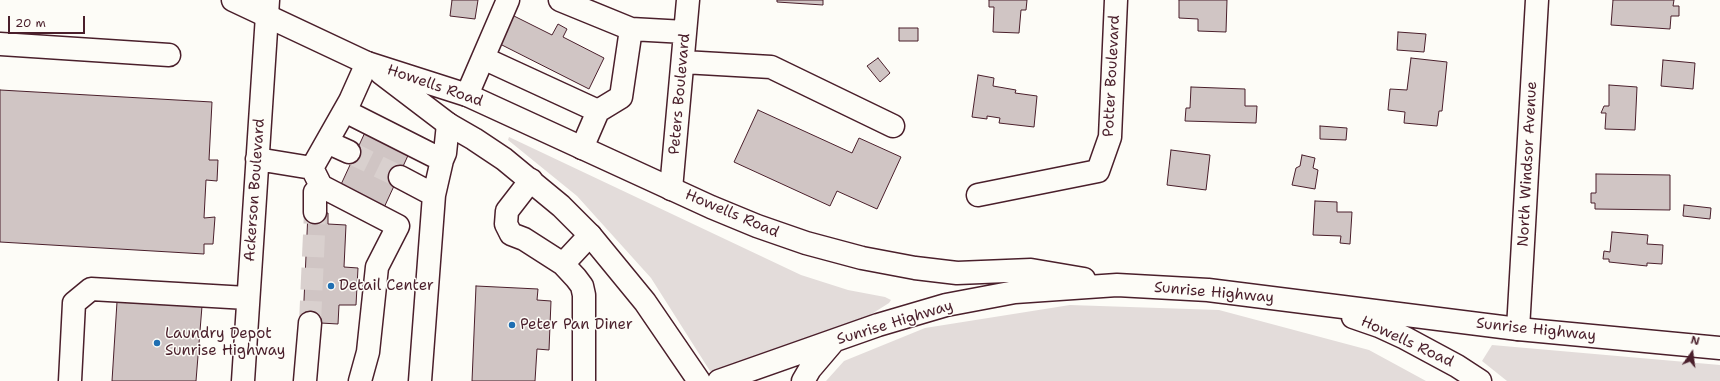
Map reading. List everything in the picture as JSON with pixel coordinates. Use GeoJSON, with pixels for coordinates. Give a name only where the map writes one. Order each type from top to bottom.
{"type":"FeatureCollection","features":[{"type":"Feature","properties":{"kind":"main road","name":"Howells Road"},"geometry":{"type":"LineString","coordinates":[[233,0],[268,8],[367,62],[448,124],[504,159],[531,180],[561,206],[590,235],[646,302],[699,381]]}},
{"type":"Feature","properties":{"kind":"main road"},"geometry":{"type":"LineString","coordinates":[[467,95],[508,0]]}},
{"type":"Feature","properties":{"kind":"main road"},"geometry":{"type":"LineString","coordinates":[[560,0],[631,29],[685,32]]}},
{"type":"Feature","properties":{"kind":"main road","name":"Peters Boulevard"},"geometry":{"type":"LineString","coordinates":[[671,189],[688,0]]}},
{"type":"Feature","properties":{"kind":"main road","name":"Potter Boulevard"},"geometry":{"type":"LineString","coordinates":[[978,195],[1098,171],[1110,138],[1116,0]]}},
{"type":"Feature","properties":{"kind":"main road","name":"North Windsor Avenue"},"geometry":{"type":"LineString","coordinates":[[1518,329],[1536,0]]}},
{"type":"Feature","properties":{"kind":"main road","name":"Ackerson Boulevard"},"geometry":{"type":"LineString","coordinates":[[243,381],[247,298],[268,8]]}},
{"type":"Feature","properties":{"kind":"main road"},"geometry":{"type":"LineString","coordinates":[[582,148],[598,111],[621,97],[631,29]]}},
{"type":"Feature","properties":{"kind":"main road"},"geometry":{"type":"LineString","coordinates":[[0,44],[169,55]]}},
{"type":"Feature","properties":{"kind":"main road"},"geometry":{"type":"LineString","coordinates":[[483,58],[598,111]]}},
{"type":"Feature","properties":{"kind":"main road","name":"Howells Road"},"geometry":{"type":"LineString","coordinates":[[367,62],[467,95],[671,189],[781,235],[833,251],[915,268],[957,273],[1023,270],[1047,272],[1117,285]]}},
{"type":"Feature","properties":{"kind":"main road"},"geometry":{"type":"LineString","coordinates":[[315,212],[317,177],[327,142],[345,111],[367,62]]}},
{"type":"Feature","properties":{"kind":"main road"},"geometry":{"type":"LineString","coordinates":[[683,62],[771,67],[893,126]]}},
{"type":"Feature","properties":{"kind":"main road"},"geometry":{"type":"LineString","coordinates":[[345,111],[442,160]]}},
{"type":"Feature","properties":{"kind":"main road"},"geometry":{"type":"LineString","coordinates":[[420,381],[434,195],[442,160],[446,153],[448,124]]}},
{"type":"Feature","properties":{"kind":"main road"},"geometry":{"type":"LineString","coordinates":[[327,142],[348,152]]}},
{"type":"Feature","properties":{"kind":"main road"},"geometry":{"type":"LineString","coordinates":[[257,159],[317,177],[398,226],[432,230]]}},
{"type":"Feature","properties":{"kind":"main road"},"geometry":{"type":"LineString","coordinates":[[400,177],[434,195]]}},
{"type":"Feature","properties":{"kind":"main road"},"geometry":{"type":"LineString","coordinates":[[531,180],[507,211],[506,224],[511,234],[524,239],[563,264],[582,286],[584,295],[584,381]]}},
{"type":"Feature","properties":{"kind":"main road"},"geometry":{"type":"LineString","coordinates":[[360,381],[368,352],[377,267],[398,226]]}},
{"type":"Feature","properties":{"kind":"main road"},"geometry":{"type":"LineString","coordinates":[[563,264],[590,235]]}},
{"type":"Feature","properties":{"kind":"main road","name":"Sunrise Highway"},"geometry":{"type":"LineString","coordinates":[[719,381],[913,314],[1015,292],[1117,285],[1208,290],[1518,329],[1720,348]]}},
{"type":"Feature","properties":{"kind":"main road"},"geometry":{"type":"LineString","coordinates":[[70,381],[74,303],[91,289],[247,298]]}},
{"type":"Feature","properties":{"kind":"main road","name":"Howells Road"},"geometry":{"type":"LineString","coordinates":[[1308,302],[1399,335],[1457,366],[1480,381]]}},
{"type":"Feature","properties":{"kind":"main road"},"geometry":{"type":"LineString","coordinates":[[305,381],[310,323]]}},
{"type":"Feature","properties":{"kind":"main road"},"geometry":{"type":"LineString","coordinates":[[803,381],[810,369],[834,341]]}},
{"type":"Feature","properties":{"kind":"shaded area"},"geometry":{"type":"Polygon","coordinates":[[[509,137],[801,275],[848,290],[885,297],[891,300],[889,303],[870,315],[716,371],[710,371],[651,278],[577,196],[508,140],[509,137]]]}},
{"type":"Feature","properties":{"kind":"shaded area"},"geometry":{"type":"Polygon","coordinates":[[[1070,305],[1219,310],[1369,350],[1426,381],[826,381],[844,361],[925,328],[1070,305]]]}},
{"type":"Feature","properties":{"kind":"shaded area"},"geometry":{"type":"Polygon","coordinates":[[[1492,345],[1720,365],[1720,381],[1507,381],[1482,361],[1492,345]]]}},
{"type":"Feature","properties":{"kind":"building"},"geometry":{"type":"Polygon","coordinates":[[[452,0],[478,0],[475,19],[450,16],[452,0]]]}},
{"type":"Feature","properties":{"kind":"building"},"geometry":{"type":"Polygon","coordinates":[[[777,0],[823,0],[823,5],[777,2],[777,0]]]}},
{"type":"Feature","properties":{"kind":"building"},"geometry":{"type":"Polygon","coordinates":[[[989,0],[1027,0],[1026,10],[1021,10],[1019,33],[993,32],[994,7],[989,7],[989,0]]]}},
{"type":"Feature","properties":{"kind":"building"},"geometry":{"type":"Polygon","coordinates":[[[1179,0],[1227,0],[1226,32],[1198,31],[1198,19],[1179,18],[1179,0]]]}},
{"type":"Feature","properties":{"kind":"building"},"geometry":{"type":"Polygon","coordinates":[[[1613,0],[1674,0],[1673,6],[1679,6],[1679,16],[1671,16],[1670,29],[1611,25],[1613,0]]]}},
{"type":"Feature","properties":{"kind":"building"},"geometry":{"type":"Polygon","coordinates":[[[512,15],[552,35],[558,24],[567,29],[563,37],[604,58],[589,89],[498,43],[512,15]]]}},
{"type":"Feature","properties":{"kind":"building"},"geometry":{"type":"Polygon","coordinates":[[[899,28],[918,28],[918,41],[899,41],[899,28]]]}},
{"type":"Feature","properties":{"kind":"building"},"geometry":{"type":"Polygon","coordinates":[[[1398,32],[1426,34],[1424,52],[1397,50],[1398,32]]]}},
{"type":"Feature","properties":{"kind":"building"},"geometry":{"type":"Polygon","coordinates":[[[878,58],[890,73],[880,82],[867,66],[878,58]]]}},
{"type":"Feature","properties":{"kind":"building"},"geometry":{"type":"Polygon","coordinates":[[[1411,58],[1447,62],[1442,111],[1439,111],[1437,126],[1404,123],[1405,112],[1388,110],[1390,89],[1407,90],[1411,58]]]}},
{"type":"Feature","properties":{"kind":"building"},"geometry":{"type":"Polygon","coordinates":[[[1663,60],[1695,63],[1693,89],[1661,86],[1663,60]]]}},
{"type":"Feature","properties":{"kind":"building"},"geometry":{"type":"Polygon","coordinates":[[[978,75],[994,78],[993,86],[1016,90],[1015,93],[1037,96],[1034,127],[999,123],[1000,118],[987,116],[987,119],[972,117],[978,75]]]}},
{"type":"Feature","properties":{"kind":"building"},"geometry":{"type":"Polygon","coordinates":[[[1609,85],[1637,87],[1635,130],[1605,129],[1606,113],[1601,113],[1604,106],[1609,106],[1609,85]]]}},
{"type":"Feature","properties":{"kind":"building"},"geometry":{"type":"Polygon","coordinates":[[[1191,87],[1245,89],[1245,106],[1257,106],[1256,123],[1185,121],[1186,108],[1190,108],[1191,87]]]}},
{"type":"Feature","properties":{"kind":"building"},"geometry":{"type":"Polygon","coordinates":[[[0,90],[212,102],[209,160],[218,160],[217,181],[206,180],[204,218],[215,217],[213,244],[204,244],[204,254],[0,242],[0,90]]]}},
{"type":"Feature","properties":{"kind":"building"},"geometry":{"type":"Polygon","coordinates":[[[758,110],[852,153],[859,138],[901,157],[877,209],[837,191],[830,206],[734,162],[758,110]]]}},
{"type":"Feature","properties":{"kind":"building"},"geometry":{"type":"Polygon","coordinates":[[[1320,126],[1347,128],[1346,140],[1320,139],[1320,126]]]}},
{"type":"Feature","properties":{"kind":"building"},"geometry":{"type":"Polygon","coordinates":[[[367,128],[411,149],[382,212],[338,191],[367,128]]]}},
{"type":"Feature","properties":{"kind":"building"},"geometry":{"type":"Polygon","coordinates":[[[1171,150],[1210,155],[1206,190],[1167,185],[1171,150]]]}},
{"type":"Feature","properties":{"kind":"building"},"geometry":{"type":"Polygon","coordinates":[[[1302,155],[1315,158],[1313,168],[1318,170],[1315,189],[1292,185],[1296,168],[1300,166],[1302,155]]]}},
{"type":"Feature","properties":{"kind":"building"},"geometry":{"type":"Polygon","coordinates":[[[1596,174],[1670,175],[1670,210],[1595,209],[1595,203],[1591,203],[1591,193],[1596,193],[1596,174]]]}},
{"type":"Feature","properties":{"kind":"building"},"geometry":{"type":"Polygon","coordinates":[[[1315,201],[1337,202],[1337,212],[1352,212],[1350,244],[1340,243],[1341,236],[1313,235],[1315,201]]]}},
{"type":"Feature","properties":{"kind":"building"},"geometry":{"type":"Polygon","coordinates":[[[1684,205],[1711,208],[1710,219],[1683,216],[1684,205]]]}},
{"type":"Feature","properties":{"kind":"building","name":"Detail Center"},"geometry":{"type":"Polygon","coordinates":[[[308,212],[328,213],[328,224],[346,225],[344,267],[358,268],[356,305],[339,305],[338,324],[303,322],[308,212]]]}},
{"type":"Feature","properties":{"kind":"building"},"geometry":{"type":"Polygon","coordinates":[[[1612,232],[1648,235],[1647,244],[1663,245],[1662,264],[1647,263],[1647,266],[1609,262],[1609,259],[1603,259],[1604,251],[1610,252],[1612,232]]]}},
{"type":"Feature","properties":{"kind":"building","name":"Peter Pan Diner"},"geometry":{"type":"Polygon","coordinates":[[[476,286],[538,289],[537,300],[551,301],[549,350],[537,349],[535,381],[472,381],[476,286]]]}},
{"type":"Feature","properties":{"kind":"building","name":"Laundry Depot Sunrise Highway"},"geometry":{"type":"Polygon","coordinates":[[[117,302],[202,306],[196,381],[112,381],[117,302]]]}},
{"type":"Feature","properties":{"kind":"tunnel"},"geometry":{"type":"LineString","coordinates":[[349,152],[400,177]]}},
{"type":"Feature","properties":{"kind":"tunnel"},"geometry":{"type":"LineString","coordinates":[[310,323],[315,212]]}},
{"type":"Feature","properties":{"kind":"place","name":"Detail Center"},"geometry":{"type":"Point","coordinates":[331,286]}},
{"type":"Feature","properties":{"kind":"place","name":"Peter Pan Diner"},"geometry":{"type":"Point","coordinates":[512,325]}},
{"type":"Feature","properties":{"kind":"place","name":"Laundry Depot Sunrise Highway"},"geometry":{"type":"Point","coordinates":[157,343]}}]}
